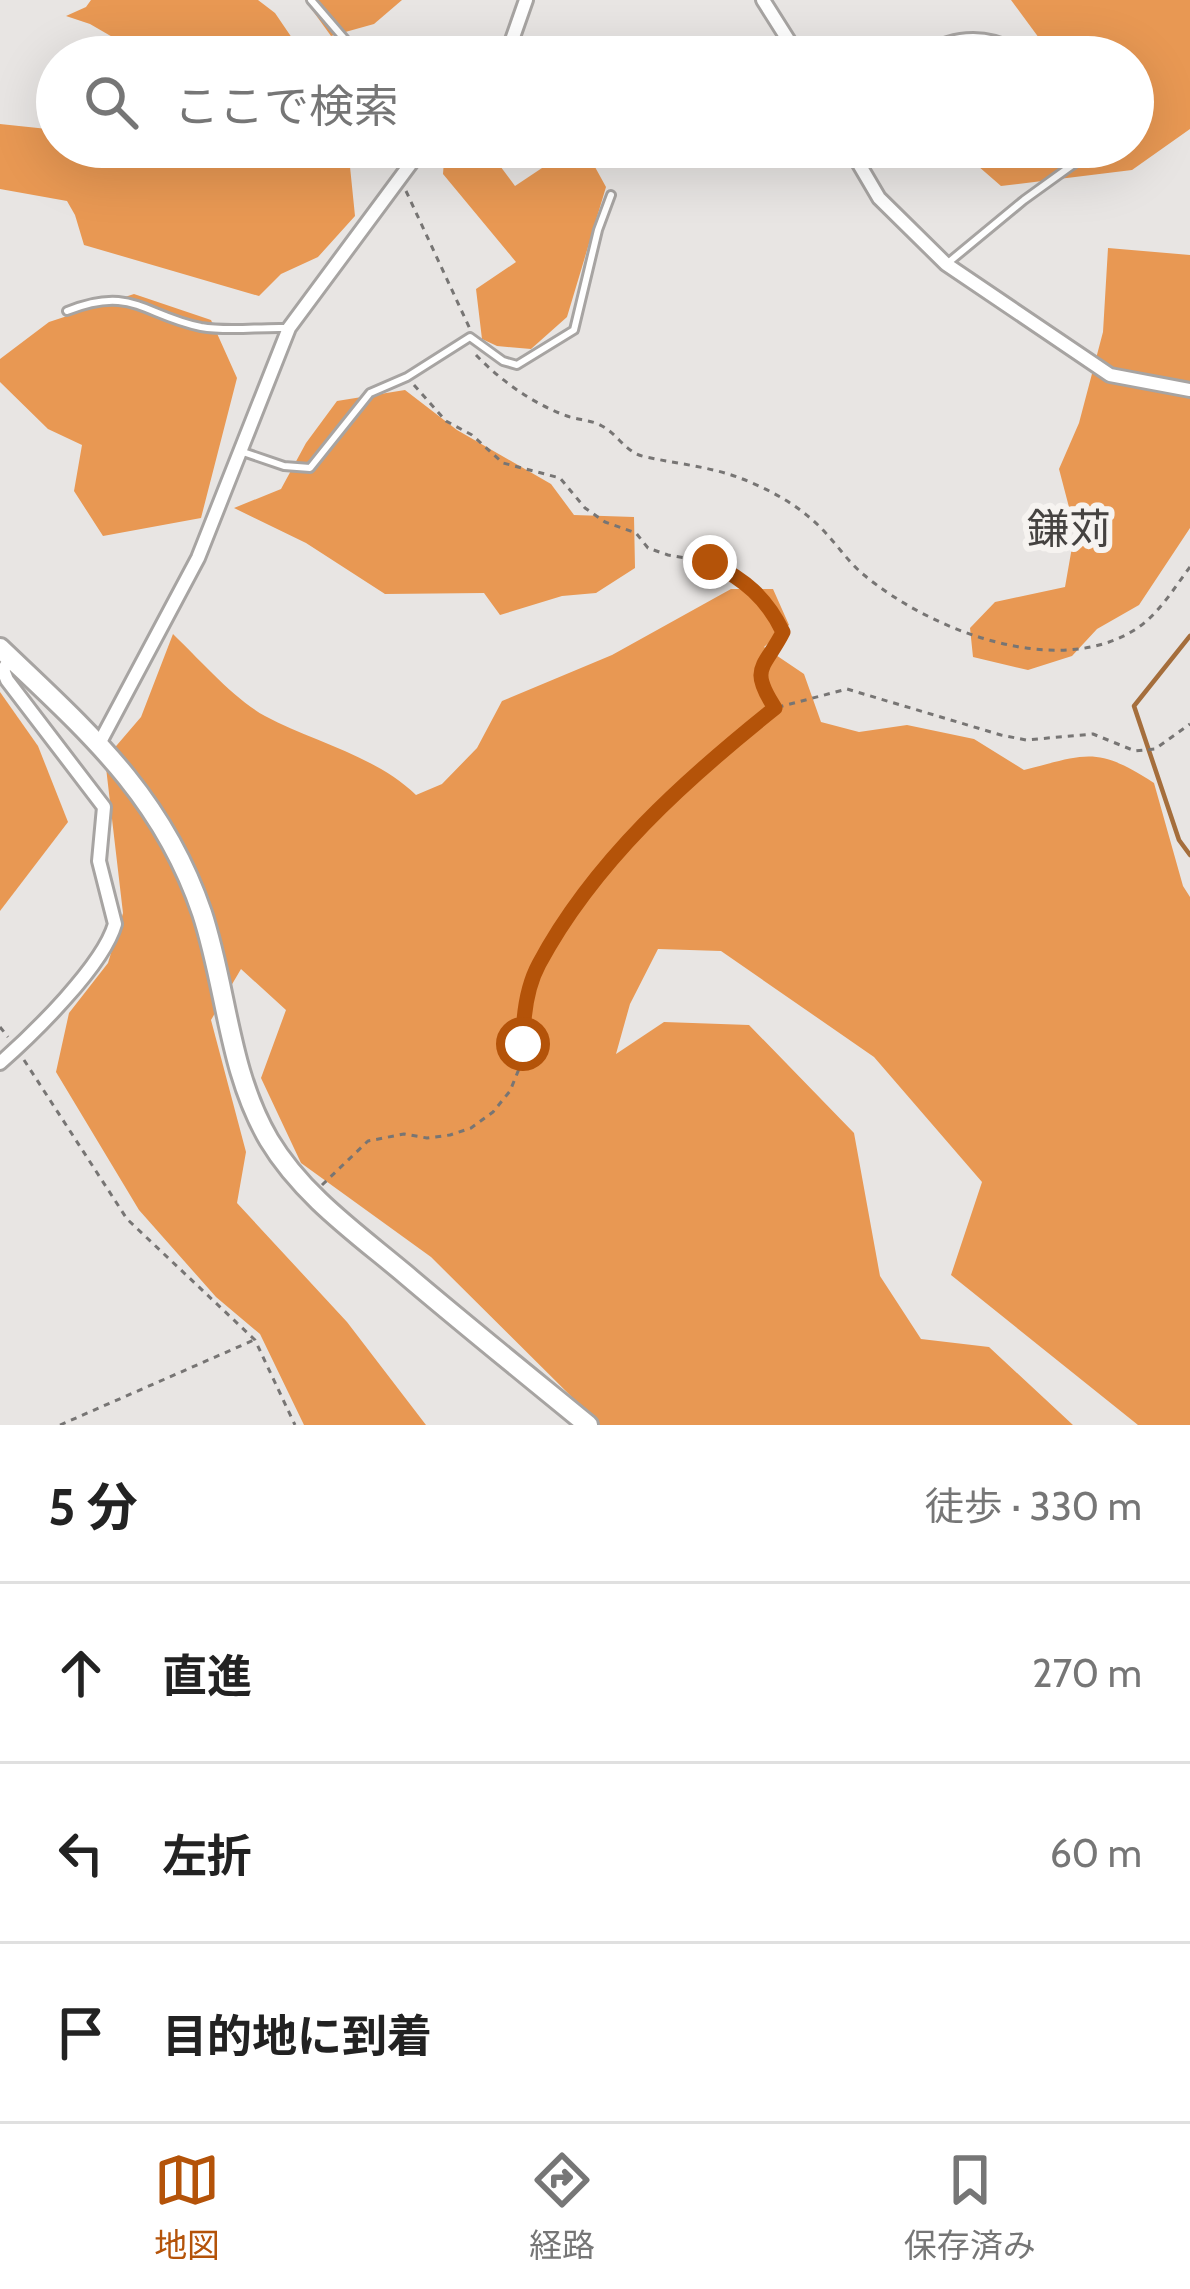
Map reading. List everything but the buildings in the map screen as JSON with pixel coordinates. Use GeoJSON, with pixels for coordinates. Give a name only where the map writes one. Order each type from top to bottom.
{"type":"FeatureCollection","features":[{"type":"Feature","properties":{"kind":"street"},"geometry":{"type":"LineString","coordinates":[[513,36],[526,0]]}},
{"type":"Feature","properties":{"kind":"street"},"geometry":{"type":"LineString","coordinates":[[764,0],[786,36]]}},
{"type":"Feature","properties":{"kind":"street"},"geometry":{"type":"LineString","coordinates":[[100,742],[198,558],[289,328],[407,168]]}},
{"type":"Feature","properties":{"kind":"street"},"geometry":{"type":"LineString","coordinates":[[861,168],[879,198],[946,264],[1110,375],[1190,390]]}},
{"type":"Feature","properties":{"kind":"street"},"geometry":{"type":"LineString","coordinates":[[5,653],[100,742],[143,798],[178,857],[202,914],[238,1068],[251,1104],[279,1154],[311,1195],[588,1425]]}},
{"type":"Feature","properties":{"kind":"street"},"geometry":{"type":"LineString","coordinates":[[0,1063],[84,973],[116,925],[99,861],[104,807],[7,680],[5,653]]}},
{"type":"Feature","properties":{"kind":"lane"},"geometry":{"type":"LineString","coordinates":[[310,0],[342,36]]}},
{"type":"Feature","properties":{"kind":"lane"},"geometry":{"type":"LineString","coordinates":[[946,264],[1068,168]]}},
{"type":"Feature","properties":{"kind":"lane"},"geometry":{"type":"LineString","coordinates":[[240,451],[284,466],[310,468],[370,393],[407,377],[470,337],[502,361],[517,365],[574,330],[593,247],[611,195]]}},
{"type":"Feature","properties":{"kind":"lane"},"geometry":{"type":"LineString","coordinates":[[67,310],[113,298],[197,326],[289,328]]}},
{"type":"Feature","properties":{"kind":"path"},"geometry":{"type":"LineString","coordinates":[[400,178],[470,326],[475,353],[513,387],[562,415],[604,426],[623,447],[642,457],[713,467],[784,499],[812,519],[861,573],[883,589],[992,642],[1052,652],[1132,632],[1152,618],[1190,567]]}},
{"type":"Feature","properties":{"kind":"path"},"geometry":{"type":"LineString","coordinates":[[407,377],[446,421],[472,435],[503,463],[560,478],[586,508],[604,522],[636,533],[648,548],[710,562],[761,594],[783,632],[763,659],[760,672],[764,691],[775,708]]}},
{"type":"Feature","properties":{"kind":"path"},"geometry":{"type":"LineString","coordinates":[[311,1195],[368,1141],[404,1134],[450,1136],[493,1112],[510,1091],[521,1064],[523,1020],[538,965],[587,892],[692,775],[775,708],[847,689],[1001,735],[1026,740],[1094,734],[1135,751],[1155,749],[1190,724]]}},
{"type":"Feature","properties":{"kind":"path"},"geometry":{"type":"LineString","coordinates":[[0,1028],[128,1219],[255,1340],[295,1425]]}},
{"type":"Feature","properties":{"kind":"path"},"geometry":{"type":"LineString","coordinates":[[60,1425],[255,1340]]}},
{"type":"Feature","properties":{"kind":"shaded area"},"geometry":{"type":"Polygon","coordinates":[[[91,0],[258,0],[275,13],[291,36],[111,36],[66,16],[91,0]]]}},
{"type":"Feature","properties":{"kind":"shaded area"},"geometry":{"type":"Polygon","coordinates":[[[305,0],[402,0],[374,24],[331,36],[305,0]]]}},
{"type":"Feature","properties":{"kind":"shaded area"},"geometry":{"type":"Polygon","coordinates":[[[1011,0],[1190,0],[1190,129],[1154,154],[1154,36],[1038,36],[1011,0]]]}},
{"type":"Feature","properties":{"kind":"shaded area"},"geometry":{"type":"Polygon","coordinates":[[[0,124],[36,128],[36,168],[350,168],[355,216],[318,257],[281,274],[259,296],[84,245],[67,201],[0,189],[0,124]]]}},
{"type":"Feature","properties":{"kind":"shaded area"},"geometry":{"type":"Polygon","coordinates":[[[443,168],[502,168],[515,186],[542,168],[596,168],[606,187],[567,317],[531,349],[497,346],[482,339],[476,289],[516,262],[443,174],[443,168]]]}},
{"type":"Feature","properties":{"kind":"shaded area"},"geometry":{"type":"Polygon","coordinates":[[[980,168],[1135,168],[1132,170],[1001,186],[980,168]]]}},
{"type":"Feature","properties":{"kind":"shaded area"},"geometry":{"type":"Polygon","coordinates":[[[1108,248],[1190,255],[1190,528],[1139,605],[1097,629],[1072,656],[1028,670],[973,657],[970,628],[995,602],[1065,587],[1075,530],[1059,469],[1079,423],[1103,332],[1108,248]]]}},
{"type":"Feature","properties":{"kind":"shaded area"},"geometry":{"type":"Polygon","coordinates":[[[134,294],[211,320],[237,378],[201,518],[103,536],[74,491],[82,445],[48,429],[0,382],[0,359],[49,322],[134,294]]]}},
{"type":"Feature","properties":{"kind":"shaded area"},"geometry":{"type":"Polygon","coordinates":[[[405,390],[457,430],[551,484],[574,515],[634,517],[635,568],[596,593],[562,596],[500,615],[484,593],[385,594],[306,543],[234,508],[281,489],[306,443],[337,401],[405,390]]]}},
{"type":"Feature","properties":{"kind":"shaded area"},"geometry":{"type":"Polygon","coordinates":[[[731,589],[773,589],[789,625],[764,647],[804,674],[821,722],[859,732],[907,725],[974,739],[1024,770],[1078,757],[1104,758],[1154,783],[1190,897],[1190,1425],[1138,1425],[951,1275],[982,1182],[874,1057],[721,951],[658,949],[630,1004],[616,1054],[664,1022],[749,1025],[854,1133],[880,1276],[921,1339],[989,1347],[1073,1425],[600,1425],[431,1257],[301,1163],[261,1078],[286,1010],[241,969],[211,1020],[246,1152],[237,1203],[347,1322],[426,1425],[304,1425],[260,1334],[216,1297],[139,1210],[56,1072],[69,1013],[108,963],[123,913],[105,759],[141,717],[173,634],[253,709],[364,760],[416,795],[442,784],[477,748],[502,701],[612,655],[731,589]]]}},
{"type":"Feature","properties":{"kind":"shaded area"},"geometry":{"type":"Polygon","coordinates":[[[0,692],[38,746],[68,822],[0,911],[0,692]]]}},
{"type":"Feature","properties":{"kind":"waterway"},"geometry":{"type":"LineString","coordinates":[[1190,636],[1134,706],[1179,840],[1190,855]]}},
{"type":"Feature","properties":{"kind":"district","name":"鎌苅"},"geometry":{"type":"Point","coordinates":[1069,529]}},
{"type":"Feature","properties":{"kind":"route"},"geometry":{"type":"LineString","coordinates":[[523,1044],[528,992],[538,965],[587,892],[692,775],[775,708],[764,691],[760,672],[763,659],[783,632],[761,594],[710,562]]}}]}
